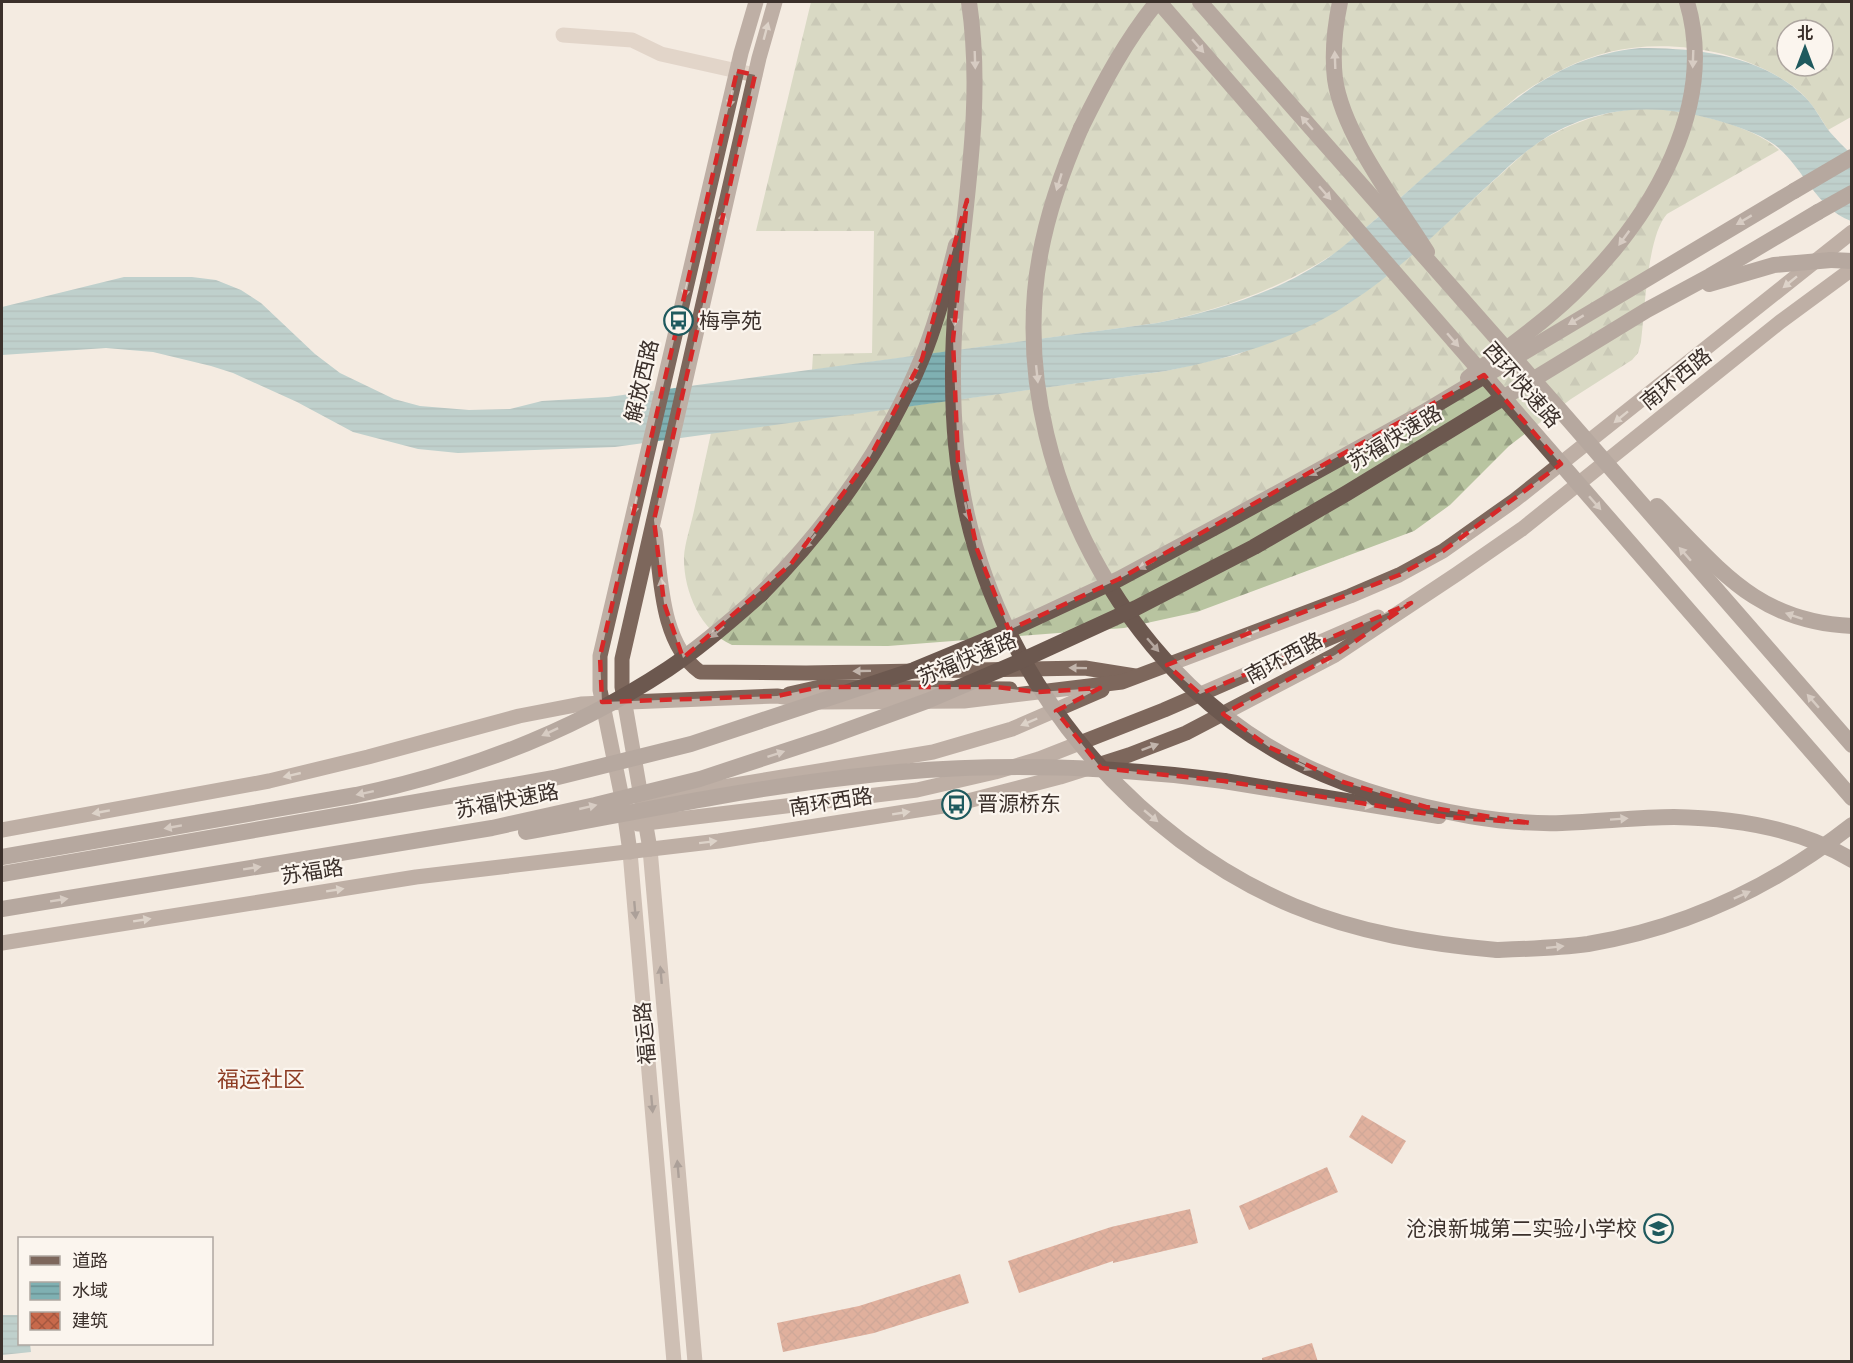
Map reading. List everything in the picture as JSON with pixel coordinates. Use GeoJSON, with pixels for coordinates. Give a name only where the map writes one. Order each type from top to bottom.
{"type":"FeatureCollection","features":[{"type":"Feature","properties":{"kind":"highway"},"geometry":{"type":"LineString","coordinates":[[969,2],[975,53],[975,132],[954,329],[953,401],[962,489],[968,518],[992,593],[1016,645],[1047,700],[1085,750],[1110,778],[1151,816],[1196,852],[1295,907],[1363,929],[1405,939],[1497,950],[1585,944],[1669,925],[1752,890],[1798,864],[1851,825]]}},
{"type":"Feature","properties":{"kind":"highway"},"geometry":{"type":"LineString","coordinates":[[1158,2],[1124,48],[1102,84],[1081,128],[1063,170],[1040,251],[1035,312],[1036,366],[1040,399],[1061,485],[1074,518],[1091,555],[1134,623],[1181,677],[1212,706],[1260,740],[1305,767],[1390,798],[1474,817],[1531,823]]}},
{"type":"Feature","properties":{"kind":"highway","name":"西环快速路"},"geometry":{"type":"LineString","coordinates":[[1158,2],[1851,798]]}},
{"type":"Feature","properties":{"kind":"highway","name":"西环快速路"},"geometry":{"type":"LineString","coordinates":[[1200,2],[1560,410],[1851,745]]}},
{"type":"Feature","properties":{"kind":"highway"},"geometry":{"type":"LineString","coordinates":[[1340,2],[1335,42],[1335,79],[1348,120],[1359,143],[1444,278]]}},
{"type":"Feature","properties":{"kind":"highway"},"geometry":{"type":"LineString","coordinates":[[1424,412],[1546,318],[1617,248],[1636,222],[1670,165],[1690,103],[1694,51],[1693,27],[1687,2]]}},
{"type":"Feature","properties":{"kind":"highway","name":"苏福快速路"},"geometry":{"type":"LineString","coordinates":[[2,874],[554,778],[692,744],[914,670],[1001,634],[1119,579],[1424,412],[1851,157]]}},
{"type":"Feature","properties":{"kind":"highway","name":"苏福快速路"},"geometry":{"type":"LineString","coordinates":[[2,909],[492,828],[689,782],[828,737],[927,701],[1136,608],[1254,547],[1647,310],[1710,276],[1851,193]]}},
{"type":"Feature","properties":{"kind":"highway"},"geometry":{"type":"LineString","coordinates":[[2,857],[403,785],[462,768],[544,735],[592,713],[669,668],[734,618],[791,564],[843,498],[870,458],[893,418],[926,348],[948,277],[967,200]]}},
{"type":"Feature","properties":{"kind":"highway"},"geometry":{"type":"LineString","coordinates":[[1647,310],[1712,283],[1774,265],[1819,260],[1851,261]]}},
{"type":"Feature","properties":{"kind":"highway"},"geometry":{"type":"LineString","coordinates":[[1560,410],[1729,578],[1748,594],[1797,618],[1824,624],[1851,626]]}},
{"type":"Feature","properties":{"kind":"highway"},"geometry":{"type":"LineString","coordinates":[[334,854],[486,839],[719,796],[826,780],[911,771],[1058,766],[1162,773],[1294,791],[1408,812],[1484,821],[1531,823],[1673,817],[1727,820],[1786,833],[1819,844],[1851,860]]}},
{"type":"Feature","properties":{"kind":"main road","name":"解放西路"},"geometry":{"type":"LineString","coordinates":[[602,702],[600,656],[737,71],[756,2]]}},
{"type":"Feature","properties":{"kind":"main road","name":"解放西路"},"geometry":{"type":"LineString","coordinates":[[624,702],[622,659],[755,75],[775,2]]}},
{"type":"Feature","properties":{"kind":"main road","name":"南环西路"},"geometry":{"type":"LineString","coordinates":[[602,702],[777,696],[821,702],[964,701],[1070,690],[1129,679],[1350,596],[1399,575],[1443,551],[1515,501],[1851,232]]}},
{"type":"Feature","properties":{"kind":"main road","name":"南环西路"},"geometry":{"type":"LineString","coordinates":[[630,852],[719,841],[956,804],[1070,774],[1186,733],[1335,655],[1522,529],[1780,322],[1851,269]]}},
{"type":"Feature","properties":{"kind":"main road"},"geometry":{"type":"LineString","coordinates":[[654,520],[661,582],[670,627],[690,664],[700,672],[806,673],[1085,668],[1129,679]]}},
{"type":"Feature","properties":{"kind":"main road"},"geometry":{"type":"LineString","coordinates":[[626,825],[917,790],[995,772],[1039,759],[1164,710],[1411,603]]}},
{"type":"Feature","properties":{"kind":"main road"},"geometry":{"type":"LineString","coordinates":[[623,803],[933,752],[1012,729],[1129,679]]}},
{"type":"Feature","properties":{"kind":"main road"},"geometry":{"type":"LineString","coordinates":[[2,830],[257,783],[410,746],[519,716],[558,707],[602,702]]}},
{"type":"Feature","properties":{"kind":"main road","name":"福运路"},"geometry":{"type":"LineString","coordinates":[[602,702],[623,803],[630,852],[674,1362]]}},
{"type":"Feature","properties":{"kind":"main road","name":"福运路"},"geometry":{"type":"LineString","coordinates":[[624,702],[650,849],[695,1362]]}},
{"type":"Feature","properties":{"kind":"main road","name":"苏福路"},"geometry":{"type":"LineString","coordinates":[[2,943],[416,877],[630,852]]}},
{"type":"Feature","properties":{"kind":"street"},"geometry":{"type":"LineString","coordinates":[[563,35],[632,40],[661,54],[755,75]]}},
{"type":"Feature","properties":{"kind":"highlighted area"},"geometry":{"type":"Polygon","coordinates":[[[737,71],[755,75],[654,520],[664,603],[683,658],[791,564],[870,457],[922,359],[967,200],[953,340],[958,461],[977,549],[1009,630],[1119,579],[1484,375],[1561,464],[1443,551],[1399,575],[1167,665],[1200,694],[1411,603],[1335,655],[1223,714],[1269,747],[1343,782],[1426,807],[1531,823],[1447,817],[1224,781],[1101,768],[1056,711],[1100,688],[1037,692],[996,687],[820,687],[777,696],[602,702],[600,656],[737,71]]]}},
{"type":"Feature","properties":{"kind":"green space"},"geometry":{"type":"Polygon","coordinates":[[[811,2],[1851,2],[1851,117],[1828,130],[1809,101],[1780,78],[1835,78],[1835,18],[1775,18],[1775,75],[1729,56],[1681,47],[1632,48],[1597,55],[1562,70],[1518,96],[1340,250],[1275,286],[1229,304],[1181,318],[812,370],[813,354],[872,353],[874,231],[756,231],[811,2]]]}},
{"type":"Feature","properties":{"kind":"green space"},"geometry":{"type":"Polygon","coordinates":[[[1647,108],[1717,120],[1752,133],[1779,150],[1667,214],[1655,239],[1648,275],[1641,342],[1638,353],[1632,360],[1571,399],[1509,446],[1450,505],[1414,531],[1197,612],[1124,628],[888,646],[732,645],[721,639],[702,620],[690,595],[684,569],[684,556],[711,433],[1166,371],[1236,355],[1308,326],[1348,304],[1419,248],[1530,148],[1543,139],[1571,125],[1601,115],[1647,108]]]}},
{"type":"Feature","properties":{"kind":"water"},"geometry":{"type":"Polygon","coordinates":[[[1640,48],[1662,48],[1706,52],[1749,63],[1788,83],[1809,101],[1829,131],[1851,154],[1851,221],[1828,206],[1785,154],[1761,136],[1689,113],[1641,109],[1618,111],[1573,124],[1551,134],[1531,148],[1418,250],[1348,304],[1306,328],[1237,354],[1166,371],[615,447],[458,453],[418,449],[353,432],[297,402],[233,373],[153,352],[106,348],[2,355],[2,307],[124,277],[192,277],[216,280],[241,290],[261,303],[315,354],[340,373],[394,399],[420,406],[469,410],[510,409],[542,401],[608,397],[1157,323],[1229,305],[1299,276],[1340,249],[1491,119],[1529,90],[1569,67],[1614,52],[1640,48]]]}},
{"type":"Feature","properties":{"kind":"water"},"geometry":{"type":"Polygon","coordinates":[[[2,1315],[18,1315],[18,1345],[30,1345],[31,1352],[2,1355],[2,1315]]]}},
{"type":"Feature","properties":{"kind":"building"},"geometry":{"type":"Polygon","coordinates":[[[1362,1115],[1406,1141],[1392,1164],[1349,1137],[1362,1115]]]}},
{"type":"Feature","properties":{"kind":"building"},"geometry":{"type":"Polygon","coordinates":[[[1327,1167],[1338,1192],[1249,1230],[1239,1206],[1327,1167]]]}},
{"type":"Feature","properties":{"kind":"building"},"geometry":{"type":"Polygon","coordinates":[[[1190,1209],[1198,1243],[1113,1263],[1113,1261],[1019,1293],[1008,1261],[1111,1227],[1190,1209]]]}},
{"type":"Feature","properties":{"kind":"building"},"geometry":{"type":"Polygon","coordinates":[[[960,1274],[969,1303],[874,1333],[783,1352],[777,1323],[859,1306],[960,1274]]]}},
{"type":"Feature","properties":{"kind":"building"},"geometry":{"type":"Polygon","coordinates":[[[1312,1343],[1318,1362],[1262,1362],[1262,1358],[1312,1343]]]}},
{"type":"Feature","properties":{"kind":"place","name":"梅亭苑"},"geometry":{"type":"Point","coordinates":[678,321]}},
{"type":"Feature","properties":{"kind":"place","name":"晋源桥东"},"geometry":{"type":"Point","coordinates":[956,804]}},
{"type":"Feature","properties":{"kind":"place","name":"沧浪新城第二实验小学校"},"geometry":{"type":"Point","coordinates":[1658,1229]}},
{"type":"Feature","properties":{"kind":"district","name":"福运社区"},"geometry":{"type":"Point","coordinates":[261,1080]}}]}
